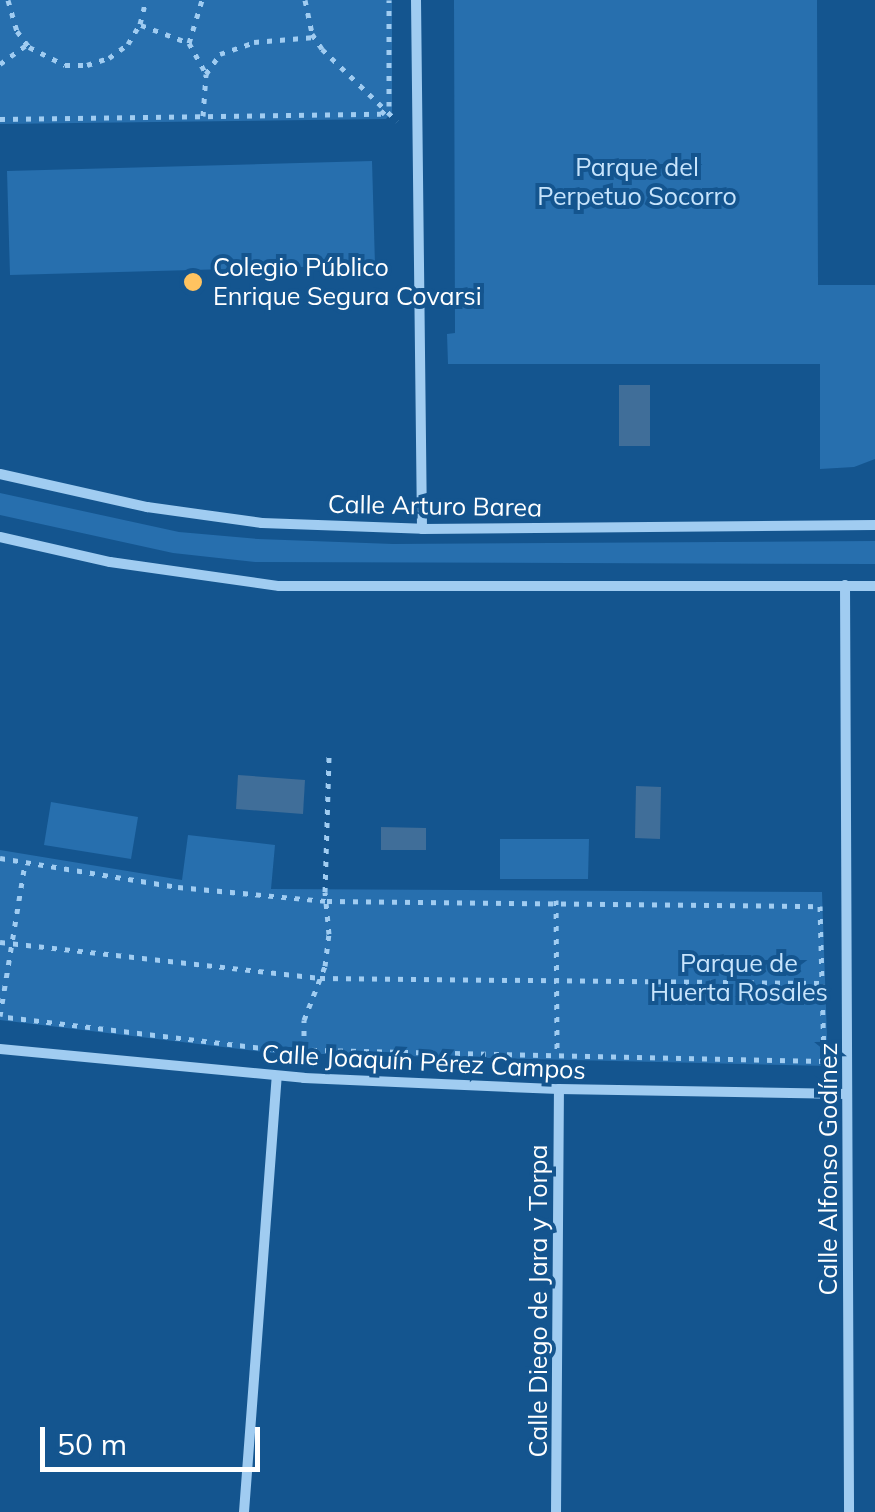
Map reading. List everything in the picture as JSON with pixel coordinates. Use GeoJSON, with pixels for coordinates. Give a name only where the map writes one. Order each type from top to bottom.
{"type":"FeatureCollection","features":[{"type":"Feature","properties":{"kind":"street"},"geometry":{"type":"LineString","coordinates":[[416,0],[422,529]]}},
{"type":"Feature","properties":{"kind":"street","name":"Calle Arturo Barea"},"geometry":{"type":"LineString","coordinates":[[0,474],[147,507],[243,520],[422,529],[875,525]]}},
{"type":"Feature","properties":{"kind":"street"},"geometry":{"type":"LineString","coordinates":[[0,537],[110,562],[279,586],[875,586]]}},
{"type":"Feature","properties":{"kind":"street","name":"Calle Alfonso Godínez"},"geometry":{"type":"LineString","coordinates":[[846,585],[849,1512]]}},
{"type":"Feature","properties":{"kind":"street","name":"Calle Joaquín Pérez Campos"},"geometry":{"type":"LineString","coordinates":[[0,1049],[304,1078],[559,1090],[848,1094]]}},
{"type":"Feature","properties":{"kind":"street"},"geometry":{"type":"LineString","coordinates":[[244,1512],[277,1076]]}},
{"type":"Feature","properties":{"kind":"street","name":"Calle Diego de Jara y Torpa"},"geometry":{"type":"LineString","coordinates":[[556,1512],[559,1090]]}},
{"type":"Feature","properties":{"kind":"path"},"geometry":{"type":"LineString","coordinates":[[8,0],[16,31],[26,44],[55,62],[88,65],[110,58],[128,44],[140,24],[146,0]]}},
{"type":"Feature","properties":{"kind":"path"},"geometry":{"type":"LineString","coordinates":[[189,42],[202,0]]}},
{"type":"Feature","properties":{"kind":"path"},"geometry":{"type":"LineString","coordinates":[[305,0],[314,38],[385,111]]}},
{"type":"Feature","properties":{"kind":"path"},"geometry":{"type":"LineString","coordinates":[[385,111],[389,0]]}},
{"type":"Feature","properties":{"kind":"path"},"geometry":{"type":"LineString","coordinates":[[140,24],[189,42],[206,74]]}},
{"type":"Feature","properties":{"kind":"path"},"geometry":{"type":"LineString","coordinates":[[203,116],[206,74],[220,54],[238,46],[295,36],[314,38]]}},
{"type":"Feature","properties":{"kind":"path"},"geometry":{"type":"LineString","coordinates":[[0,64],[26,44]]}},
{"type":"Feature","properties":{"kind":"path"},"geometry":{"type":"LineString","coordinates":[[0,119],[385,111]]}},
{"type":"Feature","properties":{"kind":"path"},"geometry":{"type":"LineString","coordinates":[[304,1078],[308,1004],[320,978],[329,934],[329,754]]}},
{"type":"Feature","properties":{"kind":"path"},"geometry":{"type":"LineString","coordinates":[[0,858],[178,886],[326,901],[556,900],[820,906],[824,1061],[304,1049],[0,1016],[26,863]]}},
{"type":"Feature","properties":{"kind":"path"},"geometry":{"type":"LineString","coordinates":[[556,900],[557,1055]]}},
{"type":"Feature","properties":{"kind":"path"},"geometry":{"type":"LineString","coordinates":[[0,942],[320,978],[556,983],[822,982]]}},
{"type":"Feature","properties":{"kind":"green space"},"geometry":{"type":"Polygon","coordinates":[[[0,0],[392,0],[392,112],[386,119],[0,124],[0,0]]]}},
{"type":"Feature","properties":{"kind":"green space","name":"Parque del Perpetuo Socorro"},"geometry":{"type":"Polygon","coordinates":[[[454,0],[817,0],[818,285],[875,285],[875,459],[854,467],[820,469],[820,364],[448,364],[447,334],[455,333],[454,0]]]}},
{"type":"Feature","properties":{"kind":"green space"},"geometry":{"type":"Polygon","coordinates":[[[372,161],[375,265],[10,275],[7,171],[372,161]]]}},
{"type":"Feature","properties":{"kind":"green space"},"geometry":{"type":"Polygon","coordinates":[[[0,493],[179,532],[258,539],[393,544],[875,541],[875,564],[255,562],[173,553],[0,515],[0,493]]]}},
{"type":"Feature","properties":{"kind":"green space"},"geometry":{"type":"Polygon","coordinates":[[[51,802],[138,817],[131,859],[44,845],[51,802]]]}},
{"type":"Feature","properties":{"kind":"green space","name":"Parque de Huerta Rosales"},"geometry":{"type":"Polygon","coordinates":[[[188,835],[275,845],[271,889],[822,892],[828,1066],[272,1053],[0,1020],[0,850],[182,880],[188,835]]]}},
{"type":"Feature","properties":{"kind":"green space"},"geometry":{"type":"Polygon","coordinates":[[[500,839],[589,839],[588,879],[500,879],[500,839]]]}},
{"type":"Feature","properties":{"kind":"shaded area"},"geometry":{"type":"Polygon","coordinates":[[[619,385],[650,385],[650,446],[619,446],[619,385]]]}},
{"type":"Feature","properties":{"kind":"shaded area"},"geometry":{"type":"Polygon","coordinates":[[[238,775],[305,780],[303,814],[236,809],[238,775]]]}},
{"type":"Feature","properties":{"kind":"shaded area"},"geometry":{"type":"Polygon","coordinates":[[[636,786],[661,787],[660,839],[635,838],[636,786]]]}},
{"type":"Feature","properties":{"kind":"shaded area"},"geometry":{"type":"Polygon","coordinates":[[[381,827],[426,828],[426,850],[381,850],[381,827]]]}},
{"type":"Feature","properties":{"kind":"place","name":"Colegio Público Enrique Segura Covarsi"},"geometry":{"type":"Point","coordinates":[193,282]}}]}
